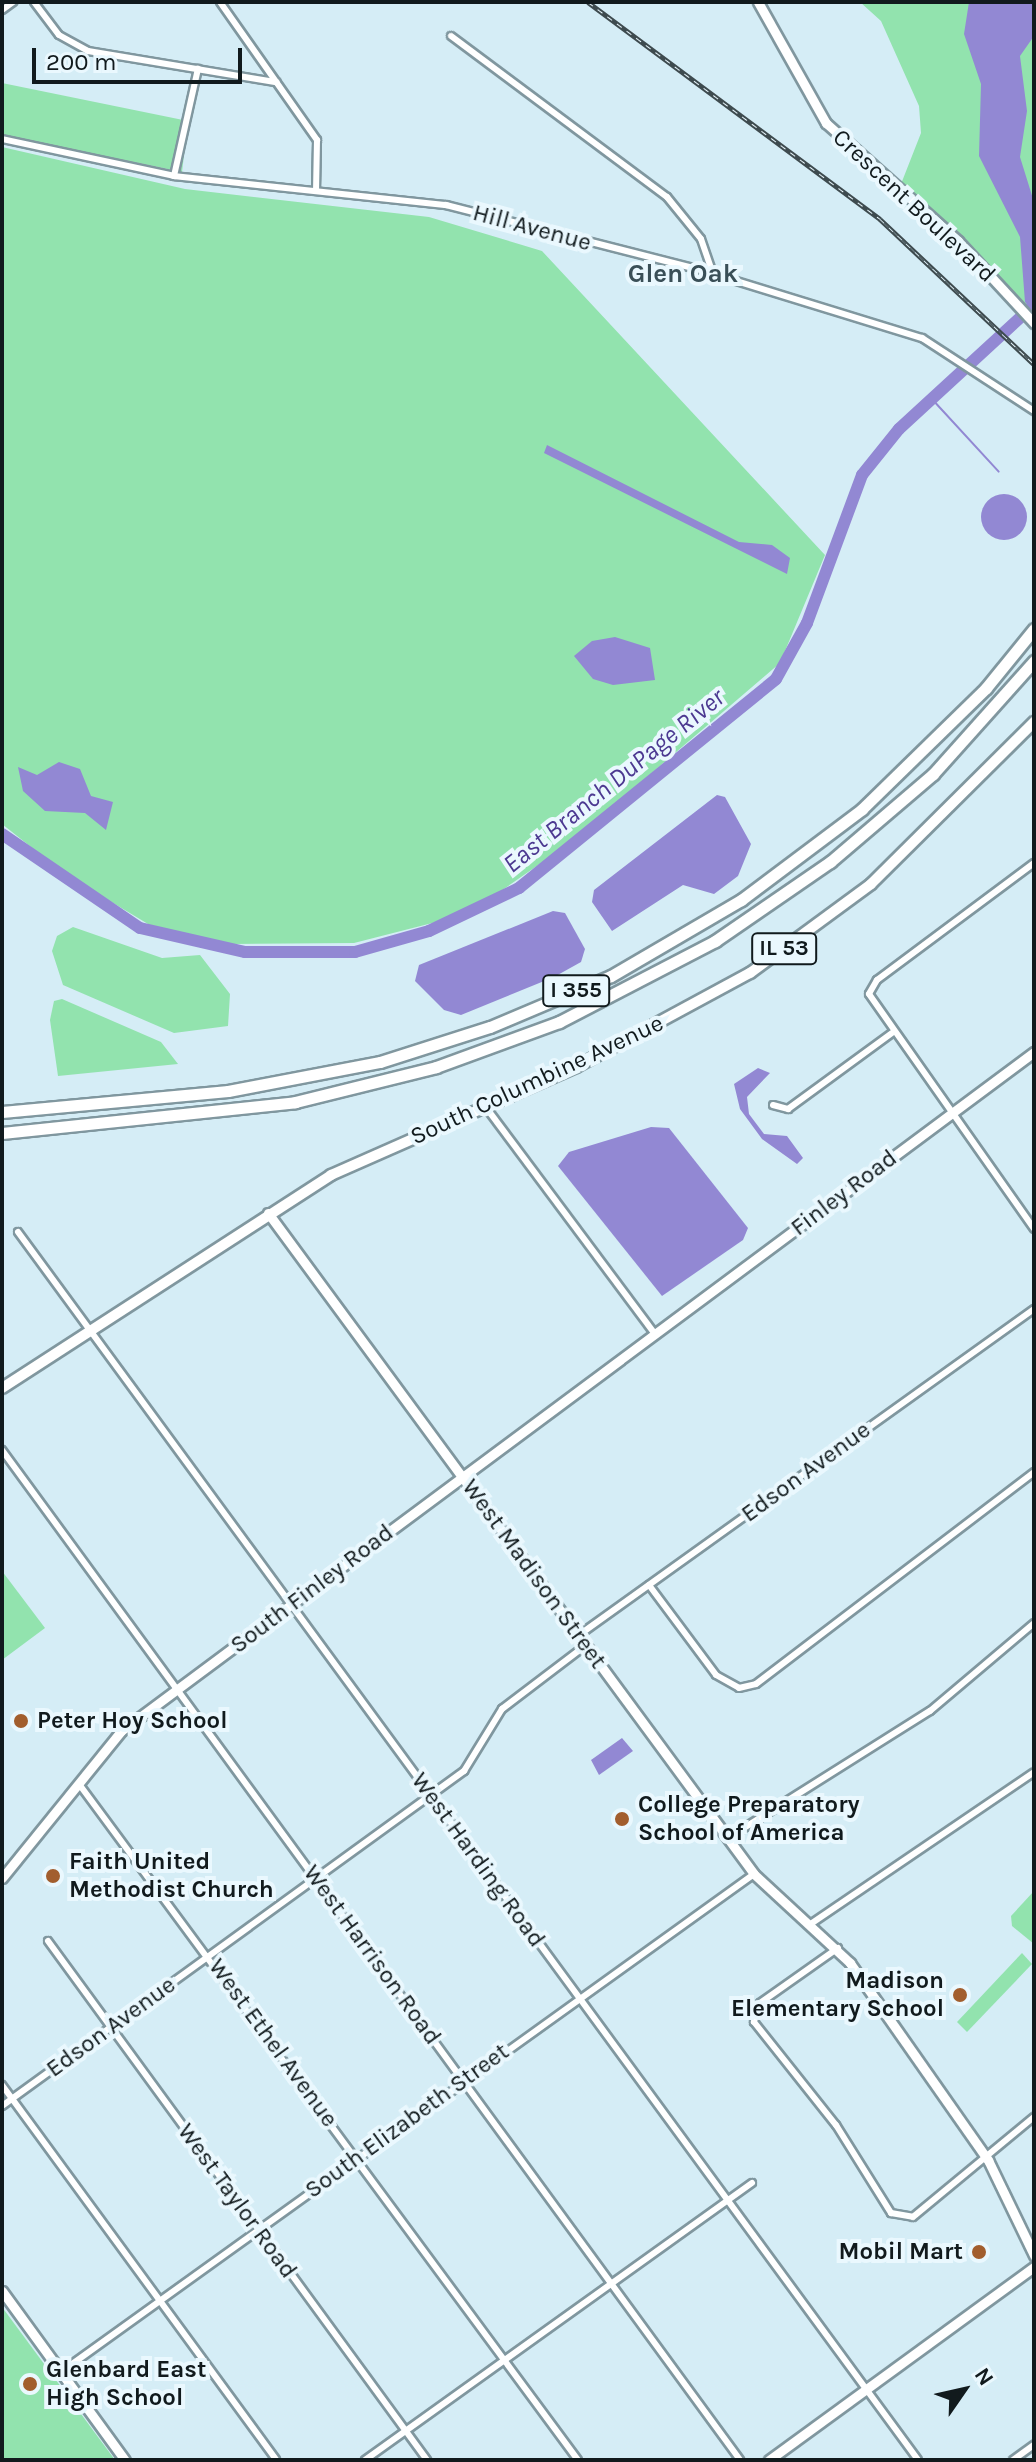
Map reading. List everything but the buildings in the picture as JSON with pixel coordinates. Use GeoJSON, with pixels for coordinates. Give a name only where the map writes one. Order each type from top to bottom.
{"type":"FeatureCollection","features":[{"type":"Feature","properties":{"kind":"highway","name":"I 355"},"geometry":{"type":"LineString","coordinates":[[2,1112],[228,1091],[380,1062],[490,1027],[611,976],[741,900],[832,834],[920,757],[1034,629]]}},
{"type":"Feature","properties":{"kind":"highway","name":"I 355"},"geometry":{"type":"LineString","coordinates":[[2,1133],[295,1102],[436,1067],[559,1022],[715,941],[830,862],[933,774],[1034,661]]}},
{"type":"Feature","properties":{"kind":"main road","name":"South Columbine Avenue"},"geometry":{"type":"LineString","coordinates":[[2,1388],[268,1213],[364,1158],[485,1106],[685,1011],[793,944],[911,848],[1034,722]]}},
{"type":"Feature","properties":{"kind":"street"},"geometry":{"type":"LineString","coordinates":[[2,10],[13,2]]}},
{"type":"Feature","properties":{"kind":"street"},"geometry":{"type":"LineString","coordinates":[[34,2],[77,47],[276,82]]}},
{"type":"Feature","properties":{"kind":"street"},"geometry":{"type":"LineString","coordinates":[[220,2],[317,140],[316,191]]}},
{"type":"Feature","properties":{"kind":"street","name":"Crescent Boulevard"},"geometry":{"type":"LineString","coordinates":[[758,2],[826,123],[1033,322]]}},
{"type":"Feature","properties":{"kind":"street"},"geometry":{"type":"LineString","coordinates":[[451,36],[667,197],[701,239],[713,274]]}},
{"type":"Feature","properties":{"kind":"street"},"geometry":{"type":"LineString","coordinates":[[174,176],[198,69]]}},
{"type":"Feature","properties":{"kind":"street","name":"Hill Avenue"},"geometry":{"type":"LineString","coordinates":[[2,139],[174,176],[446,205],[713,274],[908,333],[976,371],[1034,411]]}},
{"type":"Feature","properties":{"kind":"street"},"geometry":{"type":"LineString","coordinates":[[1034,863],[877,980],[869,994],[892,1033],[1034,1229]]}},
{"type":"Feature","properties":{"kind":"street"},"geometry":{"type":"LineString","coordinates":[[773,1105],[788,1109],[892,1033]]}},
{"type":"Feature","properties":{"kind":"street","name":"Finley Road"},"geometry":{"type":"LineString","coordinates":[[655,1334],[1034,1052]]}},
{"type":"Feature","properties":{"kind":"street"},"geometry":{"type":"LineString","coordinates":[[485,1106],[655,1334]]}},
{"type":"Feature","properties":{"kind":"street","name":"West Madison Street"},"geometry":{"type":"LineString","coordinates":[[268,1213],[754,1874],[838,1948]]}},
{"type":"Feature","properties":{"kind":"street","name":"West Harding Road"},"geometry":{"type":"LineString","coordinates":[[18,1232],[85,1333],[292,1605],[918,2460]]}},
{"type":"Feature","properties":{"kind":"street","name":"Edson Avenue"},"geometry":{"type":"LineString","coordinates":[[579,1635],[1034,1309]]}},
{"type":"Feature","properties":{"kind":"street","name":"South Finley Road"},"geometry":{"type":"LineString","coordinates":[[2,1878],[121,1731],[655,1334]]}},
{"type":"Feature","properties":{"kind":"street","name":"West Harrison Road"},"geometry":{"type":"LineString","coordinates":[[2,1450],[740,2460]]}},
{"type":"Feature","properties":{"kind":"street"},"geometry":{"type":"LineString","coordinates":[[649,1585],[716,1675],[739,1688],[756,1684],[1034,1472]]}},
{"type":"Feature","properties":{"kind":"street"},"geometry":{"type":"LineString","coordinates":[[728,1838],[930,1711],[1034,1623]]}},
{"type":"Feature","properties":{"kind":"street","name":"Edson Avenue"},"geometry":{"type":"LineString","coordinates":[[2,2106],[431,1795],[469,1764],[502,1709],[586,1645]]}},
{"type":"Feature","properties":{"kind":"street"},"geometry":{"type":"LineString","coordinates":[[812,1923],[1034,1772]]}},
{"type":"Feature","properties":{"kind":"street","name":"West Ethel Avenue"},"geometry":{"type":"LineString","coordinates":[[79,1784],[209,1956],[578,2460]]}},
{"type":"Feature","properties":{"kind":"street","name":"South Elizabeth Street"},"geometry":{"type":"LineString","coordinates":[[61,2372],[463,2079],[754,1874]]}},
{"type":"Feature","properties":{"kind":"street","name":"West Taylor Road"},"geometry":{"type":"LineString","coordinates":[[48,1941],[427,2460]]}},
{"type":"Feature","properties":{"kind":"street"},"geometry":{"type":"LineString","coordinates":[[1034,2117],[988,2160],[900,2219],[755,2026],[755,2011],[838,1948],[988,2160],[1034,2255]]}},
{"type":"Feature","properties":{"kind":"street"},"geometry":{"type":"LineString","coordinates":[[2,2085],[276,2460]]}},
{"type":"Feature","properties":{"kind":"street"},"geometry":{"type":"LineString","coordinates":[[365,2460],[752,2183]]}},
{"type":"Feature","properties":{"kind":"street"},"geometry":{"type":"LineString","coordinates":[[769,2460],[1034,2267]]}},
{"type":"Feature","properties":{"kind":"street"},"geometry":{"type":"LineString","coordinates":[[2,2291],[125,2460]]}},
{"type":"Feature","properties":{"kind":"street"},"geometry":{"type":"LineString","coordinates":[[1013,2460],[1034,2445]]}},
{"type":"Feature","properties":{"kind":"green space"},"geometry":{"type":"Polygon","coordinates":[[[860,2],[1034,2],[1034,313],[901,184],[921,133],[919,106],[881,21],[860,2]]]}},
{"type":"Feature","properties":{"kind":"green space"},"geometry":{"type":"Polygon","coordinates":[[[2,83],[188,121],[182,172],[2,135],[2,83]]]}},
{"type":"Feature","properties":{"kind":"green space"},"geometry":{"type":"Polygon","coordinates":[[[2,147],[185,189],[429,217],[542,251],[825,555],[780,663],[570,843],[488,900],[444,920],[354,943],[232,944],[153,927],[65,874],[2,824],[2,147]]]}},
{"type":"Feature","properties":{"kind":"green space"},"geometry":{"type":"Polygon","coordinates":[[[73,927],[162,958],[200,955],[230,994],[228,1026],[174,1033],[63,985],[52,951],[57,936],[73,927]]]}},
{"type":"Feature","properties":{"kind":"green space"},"geometry":{"type":"Polygon","coordinates":[[[62,999],[161,1042],[178,1064],[58,1076],[50,1020],[54,1001],[62,999]]]}},
{"type":"Feature","properties":{"kind":"green space"},"geometry":{"type":"Polygon","coordinates":[[[2,1571],[45,1628],[2,1660],[2,1571]]]}},
{"type":"Feature","properties":{"kind":"green space"},"geometry":{"type":"Polygon","coordinates":[[[1034,1891],[1034,1944],[1012,1926],[1011,1916],[1034,1891]]]}},
{"type":"Feature","properties":{"kind":"green space"},"geometry":{"type":"Polygon","coordinates":[[[1022,1953],[1032,1964],[967,2032],[957,2022],[1022,1953]]]}},
{"type":"Feature","properties":{"kind":"green space","name":"Glenbard East High School"},"geometry":{"type":"Polygon","coordinates":[[[2,2307],[115,2460],[2,2460],[2,2307]]]}},
{"type":"Feature","properties":{"kind":"shaded area"},"geometry":{"type":"Polygon","coordinates":[[[969,2],[1034,2],[1034,36],[1020,56],[1027,111],[1020,157],[1034,202],[1034,312],[1025,302],[1020,237],[979,156],[981,84],[964,34],[969,2]]]}},
{"type":"Feature","properties":{"kind":"shaded area"},"geometry":{"type":"Polygon","coordinates":[[[547,445],[739,542],[772,545],[790,558],[787,574],[544,453],[547,445]]]}},
{"type":"Feature","properties":{"kind":"shaded area"},"geometry":{"type":"Polygon","coordinates":[[[1004,494],[1020,501],[1027,517],[1020,533],[1004,540],[988,533],[981,517],[988,501],[1004,494]]]}},
{"type":"Feature","properties":{"kind":"shaded area"},"geometry":{"type":"Polygon","coordinates":[[[615,637],[650,648],[655,680],[613,685],[593,679],[574,656],[592,641],[615,637]]]}},
{"type":"Feature","properties":{"kind":"shaded area"},"geometry":{"type":"Polygon","coordinates":[[[59,762],[80,769],[91,796],[113,802],[106,830],[85,813],[45,811],[23,791],[18,767],[37,775],[59,762]]]}},
{"type":"Feature","properties":{"kind":"shaded area"},"geometry":{"type":"Polygon","coordinates":[[[717,795],[725,797],[751,844],[738,876],[714,894],[683,885],[612,931],[592,902],[594,890],[717,795]]]}},
{"type":"Feature","properties":{"kind":"shaded area"},"geometry":{"type":"Polygon","coordinates":[[[553,911],[565,913],[585,949],[581,962],[554,977],[461,1015],[444,1010],[415,981],[419,965],[553,911]]]}},
{"type":"Feature","properties":{"kind":"shaded area"},"geometry":{"type":"Polygon","coordinates":[[[758,1068],[770,1073],[747,1097],[749,1114],[764,1134],[787,1136],[803,1158],[797,1164],[762,1139],[740,1109],[734,1084],[758,1068]]]}},
{"type":"Feature","properties":{"kind":"shaded area"},"geometry":{"type":"Polygon","coordinates":[[[651,1127],[669,1128],[748,1228],[743,1240],[662,1296],[558,1166],[569,1152],[651,1127]]]}},
{"type":"Feature","properties":{"kind":"shaded area"},"geometry":{"type":"Polygon","coordinates":[[[622,1738],[633,1751],[599,1775],[591,1760],[622,1738]]]}},
{"type":"Feature","properties":{"kind":"waterway","name":"East Branch DuPage River"},"geometry":{"type":"LineString","coordinates":[[2,834],[140,928],[245,952],[355,952],[429,931],[519,888],[776,679],[807,623],[862,475],[899,429],[1034,305]]}},
{"type":"Feature","properties":{"kind":"waterway"},"geometry":{"type":"LineString","coordinates":[[931,398],[999,472]]}},
{"type":"Feature","properties":{"kind":"railway"},"geometry":{"type":"LineString","coordinates":[[588,2],[880,219],[1034,364]]}},
{"type":"Feature","properties":{"kind":"place","name":"Peter Hoy School"},"geometry":{"type":"Point","coordinates":[21,1721]}},
{"type":"Feature","properties":{"kind":"place","name":"College Preparatory School of America"},"geometry":{"type":"Point","coordinates":[622,1819]}},
{"type":"Feature","properties":{"kind":"place","name":"Faith United Methodist Church"},"geometry":{"type":"Point","coordinates":[53,1876]}},
{"type":"Feature","properties":{"kind":"place","name":"Madison Elementary School"},"geometry":{"type":"Point","coordinates":[960,1995]}},
{"type":"Feature","properties":{"kind":"place","name":"Mobil Mart"},"geometry":{"type":"Point","coordinates":[979,2252]}},
{"type":"Feature","properties":{"kind":"place","name":"Glenbard East High School"},"geometry":{"type":"Point","coordinates":[30,2384]}},
{"type":"Feature","properties":{"kind":"district","name":"Glen Oak"},"geometry":{"type":"Point","coordinates":[683,274]}}]}
